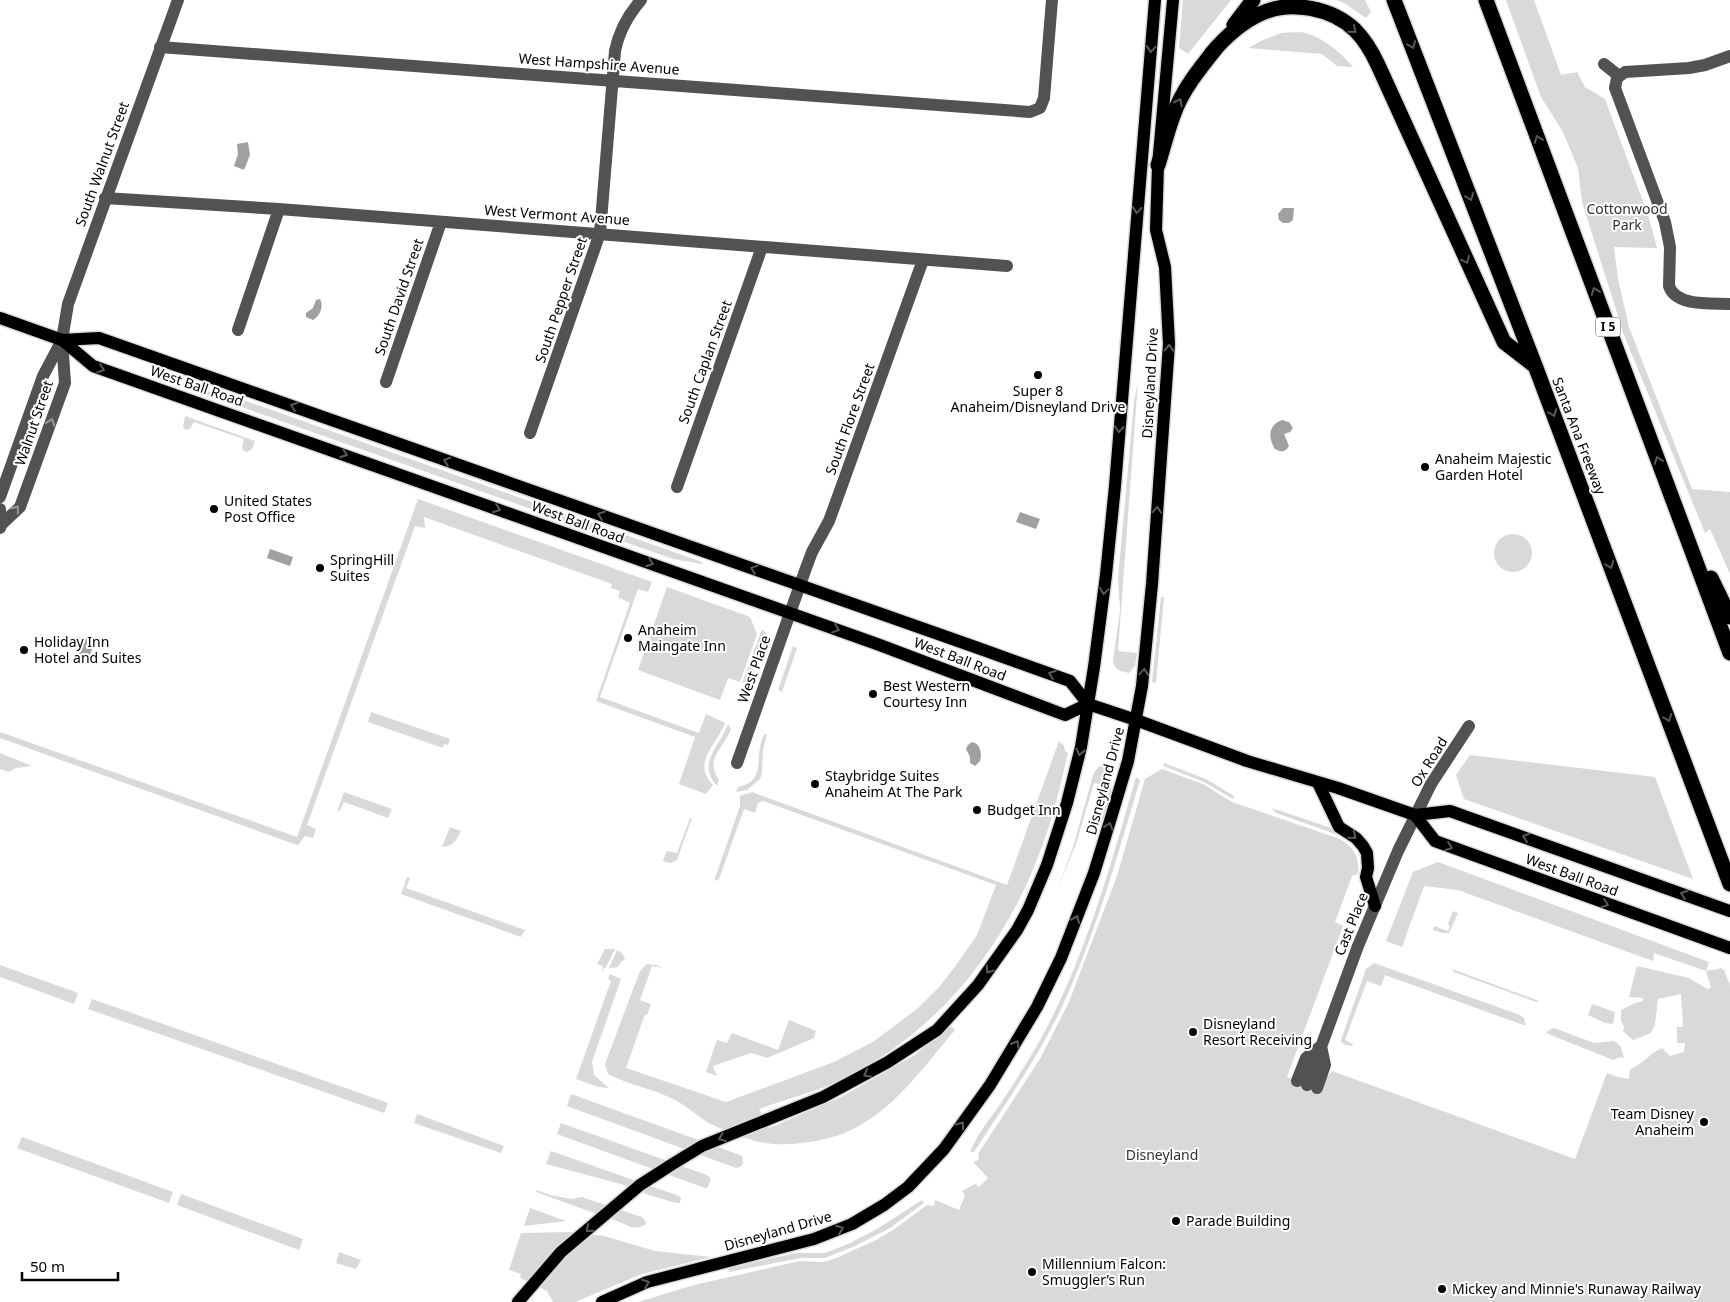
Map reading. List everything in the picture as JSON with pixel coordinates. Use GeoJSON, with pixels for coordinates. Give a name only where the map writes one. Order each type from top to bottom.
{"type":"FeatureCollection","features":[{"type":"Feature","properties":{"kind":"highway"},"geometry":{"type":"LineString","coordinates":[[1158,165],[1176,107],[1188,85],[1254,0]]}},
{"type":"Feature","properties":{"kind":"highway","name":"Santa Ana Freeway"},"geometry":{"type":"LineString","coordinates":[[1394,0],[1536,368],[1730,884]]}},
{"type":"Feature","properties":{"kind":"highway","name":"I 5"},"geometry":{"type":"LineString","coordinates":[[1486,0],[1730,653]]}},
{"type":"Feature","properties":{"kind":"highway"},"geometry":{"type":"LineString","coordinates":[[1211,54],[1220,43],[1249,19],[1264,11],[1279,8],[1293,6],[1327,12],[1354,28],[1369,48],[1378,65],[1504,342],[1536,368]]}},
{"type":"Feature","properties":{"kind":"highway"},"geometry":{"type":"LineString","coordinates":[[1668,487],[1730,618]]}},
{"type":"Feature","properties":{"kind":"main road","name":"Disneyland Drive"},"geometry":{"type":"LineString","coordinates":[[518,1302],[561,1252],[640,1185],[702,1146],[823,1097],[888,1062],[937,1030],[978,985],[1017,930],[1041,882],[1058,835],[1081,747],[1105,584],[1115,486],[1155,0]]}},
{"type":"Feature","properties":{"kind":"main road","name":"Disneyland Drive"},"geometry":{"type":"LineString","coordinates":[[602,1302],[647,1282],[814,1239],[852,1224],[896,1196],[927,1169],[990,1086],[1037,1007],[1061,958],[1091,880],[1110,822],[1128,761],[1142,686],[1152,584],[1169,344],[1165,267],[1156,230],[1158,165],[1173,0]]}},
{"type":"Feature","properties":{"kind":"main road","name":"West Ball Road"},"geometry":{"type":"LineString","coordinates":[[0,318],[62,340],[93,366],[878,644],[1065,715],[1088,704]]}},
{"type":"Feature","properties":{"kind":"main road","name":"West Ball Road"},"geometry":{"type":"LineString","coordinates":[[62,340],[99,338],[800,585],[1070,681],[1088,704],[1247,761],[1415,815],[1450,810],[1730,911]]}},
{"type":"Feature","properties":{"kind":"main road"},"geometry":{"type":"LineString","coordinates":[[1318,783],[1339,827],[1356,838],[1367,853],[1368,868],[1366,877],[1374,906]]}},
{"type":"Feature","properties":{"kind":"main road","name":"West Ball Road"},"geometry":{"type":"LineString","coordinates":[[1415,815],[1435,842],[1730,948]]}},
{"type":"Feature","properties":{"kind":"street","name":"South Walnut Street"},"geometry":{"type":"LineString","coordinates":[[62,340],[68,304],[178,0]]}},
{"type":"Feature","properties":{"kind":"street","name":"South Pepper Street"},"geometry":{"type":"LineString","coordinates":[[530,433],[600,233],[615,51],[619,36],[627,19],[641,0]]}},
{"type":"Feature","properties":{"kind":"street","name":"West Hampshire Avenue"},"geometry":{"type":"LineString","coordinates":[[160,47],[1030,112],[1040,108],[1044,98],[1052,0]]}},
{"type":"Feature","properties":{"kind":"street"},"geometry":{"type":"LineString","coordinates":[[1730,56],[1705,65],[1689,68],[1631,70],[1619,76],[1615,82],[1616,94],[1668,233],[1670,247],[1669,286],[1673,294],[1688,301],[1730,304]]}},
{"type":"Feature","properties":{"kind":"street"},"geometry":{"type":"LineString","coordinates":[[1604,64],[1619,76]]}},
{"type":"Feature","properties":{"kind":"street","name":"West Vermont Avenue"},"geometry":{"type":"LineString","coordinates":[[106,198],[600,233],[1006,266]]}},
{"type":"Feature","properties":{"kind":"street"},"geometry":{"type":"LineString","coordinates":[[238,330],[279,209]]}},
{"type":"Feature","properties":{"kind":"street","name":"South David Street"},"geometry":{"type":"LineString","coordinates":[[386,382],[441,222]]}},
{"type":"Feature","properties":{"kind":"street","name":"South Caplan Street"},"geometry":{"type":"LineString","coordinates":[[677,487],[762,247]]}},
{"type":"Feature","properties":{"kind":"street","name":"South Flore Street"},"geometry":{"type":"LineString","coordinates":[[800,585],[812,552],[829,521],[923,260]]}},
{"type":"Feature","properties":{"kind":"street","name":"Walnut Street"},"geometry":{"type":"LineString","coordinates":[[0,497],[42,376],[62,340]]}},
{"type":"Feature","properties":{"kind":"street","name":"Walnut Street"},"geometry":{"type":"LineString","coordinates":[[1,527],[20,507],[65,383],[62,340]]}},
{"type":"Feature","properties":{"kind":"street","name":"Walnut Street"},"geometry":{"type":"LineString","coordinates":[[0,509],[1,527]]}},
{"type":"Feature","properties":{"kind":"street","name":"West Place"},"geometry":{"type":"LineString","coordinates":[[737,763],[800,585]]}},
{"type":"Feature","properties":{"kind":"street","name":"Ox Road"},"geometry":{"type":"LineString","coordinates":[[1415,815],[1431,784],[1469,726]]}},
{"type":"Feature","properties":{"kind":"street","name":"Cast Place"},"geometry":{"type":"LineString","coordinates":[[1321,1046],[1325,1065],[1307,1085],[1306,1058],[1321,1046],[1374,906],[1415,815]]}},
{"type":"Feature","properties":{"kind":"green space"},"geometry":{"type":"Polygon","coordinates":[[[1183,0],[1231,0],[1188,54],[1179,48],[1183,0]]]}},
{"type":"Feature","properties":{"kind":"green space"},"geometry":{"type":"Polygon","coordinates":[[[1336,0],[1365,0],[1371,12],[1366,18],[1344,3],[1336,0]]]}},
{"type":"Feature","properties":{"kind":"green space","name":"Cottonwood Park"},"geometry":{"type":"Polygon","coordinates":[[[1506,0],[1534,0],[1561,75],[1577,72],[1585,87],[1605,99],[1648,215],[1657,248],[1614,247],[1618,279],[1629,327],[1692,489],[1730,492],[1730,574],[1710,529],[1705,533],[1624,335],[1582,202],[1578,168],[1563,132],[1541,97],[1506,0]]]}},
{"type":"Feature","properties":{"kind":"green space"},"geometry":{"type":"Polygon","coordinates":[[[1281,33],[1309,34],[1333,48],[1353,67],[1337,66],[1322,54],[1248,48],[1281,33]]]}},
{"type":"Feature","properties":{"kind":"green space"},"geometry":{"type":"Polygon","coordinates":[[[1138,381],[1118,651],[1137,653],[1135,666],[1129,673],[1116,668],[1113,660],[1120,610],[1118,579],[1134,402],[1138,381]]]}},
{"type":"Feature","properties":{"kind":"green space"},"geometry":{"type":"Polygon","coordinates":[[[200,390],[229,395],[702,562],[702,564],[673,559],[199,392],[200,390]]]}},
{"type":"Feature","properties":{"kind":"green space"},"geometry":{"type":"Polygon","coordinates":[[[185,416],[255,441],[252,449],[247,452],[243,450],[244,439],[194,422],[190,429],[186,430],[183,427],[185,416]]]}},
{"type":"Feature","properties":{"kind":"green space"},"geometry":{"type":"Polygon","coordinates":[[[418,499],[652,582],[648,592],[638,589],[600,697],[699,733],[706,714],[725,723],[705,761],[704,769],[713,785],[706,794],[679,784],[695,737],[596,701],[630,603],[618,597],[620,591],[611,588],[612,584],[424,517],[425,528],[415,526],[307,825],[316,829],[313,838],[305,836],[298,845],[294,844],[0,738],[0,732],[297,837],[418,499]]]}},
{"type":"Feature","properties":{"kind":"green space"},"geometry":{"type":"Polygon","coordinates":[[[1513,534],[1527,539],[1532,553],[1527,567],[1513,572],[1499,567],[1494,553],[1499,539],[1513,534]]]}},
{"type":"Feature","properties":{"kind":"green space"},"geometry":{"type":"Polygon","coordinates":[[[667,587],[750,617],[757,634],[740,682],[728,678],[720,700],[638,670],[667,587]]]}},
{"type":"Feature","properties":{"kind":"green space"},"geometry":{"type":"Polygon","coordinates":[[[1161,597],[1164,597],[1156,683],[1152,682],[1161,597]]]}},
{"type":"Feature","properties":{"kind":"green space"},"geometry":{"type":"Polygon","coordinates":[[[762,629],[766,633],[749,681],[742,683],[762,629]]]}},
{"type":"Feature","properties":{"kind":"green space"},"geometry":{"type":"Polygon","coordinates":[[[793,646],[797,648],[782,692],[778,690],[793,646]]]}},
{"type":"Feature","properties":{"kind":"green space"},"geometry":{"type":"Polygon","coordinates":[[[371,712],[450,739],[448,745],[444,744],[443,748],[368,722],[371,712]]]}},
{"type":"Feature","properties":{"kind":"green space"},"geometry":{"type":"Polygon","coordinates":[[[728,724],[731,729],[714,760],[715,773],[719,780],[717,786],[711,778],[709,762],[728,724]]]}},
{"type":"Feature","properties":{"kind":"green space"},"geometry":{"type":"Polygon","coordinates":[[[765,734],[767,734],[760,779],[747,790],[736,792],[738,787],[749,783],[757,773],[760,746],[765,734]]]}},
{"type":"Feature","properties":{"kind":"green space"},"geometry":{"type":"Polygon","coordinates":[[[1059,741],[1068,753],[1052,817],[1034,866],[1016,905],[995,941],[971,975],[944,1006],[913,1034],[879,1059],[841,1080],[759,1109],[769,1128],[777,1125],[843,1096],[915,1055],[950,1026],[955,1030],[906,1087],[871,1119],[827,1139],[789,1144],[764,1143],[747,1139],[716,1126],[675,1100],[608,1074],[605,1064],[640,971],[647,964],[663,968],[652,966],[640,1000],[651,1004],[647,1015],[645,1014],[626,1068],[726,1102],[834,1062],[873,1042],[917,1009],[940,986],[977,935],[996,885],[763,801],[758,803],[755,813],[744,809],[719,879],[714,881],[740,806],[740,796],[752,792],[1007,885],[1059,741]]]}},
{"type":"Feature","properties":{"kind":"green space"},"geometry":{"type":"Polygon","coordinates":[[[0,753],[32,766],[16,768],[9,772],[0,769],[0,753]]]}},
{"type":"Feature","properties":{"kind":"green space"},"geometry":{"type":"Polygon","coordinates":[[[1470,755],[1655,777],[1693,879],[1464,799],[1456,775],[1470,755]]]}},
{"type":"Feature","properties":{"kind":"green space"},"geometry":{"type":"Polygon","coordinates":[[[1164,763],[1206,779],[1234,796],[1233,799],[1204,782],[1163,766],[1164,763]]]}},
{"type":"Feature","properties":{"kind":"green space"},"geometry":{"type":"Polygon","coordinates":[[[1102,765],[1109,767],[1112,782],[1102,827],[1098,824],[1107,786],[1094,783],[1076,844],[1058,888],[1074,844],[1093,775],[1098,767],[1102,765]]]}},
{"type":"Feature","properties":{"kind":"green space","name":"Disneyland"},"geometry":{"type":"Polygon","coordinates":[[[1162,769],[1203,784],[1232,802],[1340,839],[1349,846],[1357,858],[1358,874],[1352,876],[1335,922],[1343,926],[1287,1077],[1317,1088],[1332,1071],[1575,1159],[1607,1073],[1629,1079],[1630,1069],[1662,1048],[1670,1056],[1684,1052],[1685,1043],[1677,1043],[1677,1027],[1683,1027],[1681,994],[1658,999],[1655,1024],[1651,1033],[1633,1040],[1623,1031],[1621,1010],[1643,1001],[1643,998],[1629,997],[1637,966],[1689,978],[1707,989],[1711,988],[1706,971],[1719,969],[1719,967],[1724,970],[1730,985],[1730,1302],[638,1302],[694,1285],[800,1261],[823,1262],[834,1259],[876,1240],[927,1205],[934,1206],[935,1200],[959,1210],[965,1196],[962,1191],[975,1184],[979,1187],[988,1178],[973,1162],[979,1160],[978,1154],[1040,1059],[1069,1002],[1117,876],[1145,779],[1162,769]]]}},
{"type":"Feature","properties":{"kind":"green space"},"geometry":{"type":"Polygon","coordinates":[[[1136,777],[1140,780],[1105,896],[1061,1009],[1042,1046],[1020,1082],[974,1152],[970,1152],[980,1133],[1039,1042],[1070,979],[1095,912],[1136,777]]]}},
{"type":"Feature","properties":{"kind":"green space"},"geometry":{"type":"Polygon","coordinates":[[[344,792],[392,809],[388,818],[344,802],[340,810],[337,811],[344,792]]]}},
{"type":"Feature","properties":{"kind":"green space"},"geometry":{"type":"Polygon","coordinates":[[[1272,808],[1343,832],[1341,836],[1276,813],[1272,808]]]}},
{"type":"Feature","properties":{"kind":"green space"},"geometry":{"type":"Polygon","coordinates":[[[690,818],[692,818],[677,860],[671,863],[665,862],[663,860],[667,851],[677,853],[690,818]]]}},
{"type":"Feature","properties":{"kind":"green space"},"geometry":{"type":"Polygon","coordinates":[[[450,827],[461,831],[454,842],[442,847],[450,827]]]}},
{"type":"Feature","properties":{"kind":"green space"},"geometry":{"type":"Polygon","coordinates":[[[1438,862],[1709,962],[1706,971],[1654,953],[1653,961],[1458,890],[1424,886],[1402,947],[1386,941],[1413,872],[1438,862]]]}},
{"type":"Feature","properties":{"kind":"green space"},"geometry":{"type":"Polygon","coordinates":[[[407,877],[410,878],[406,888],[525,930],[521,937],[401,894],[407,877]]]}},
{"type":"Feature","properties":{"kind":"green space"},"geometry":{"type":"Polygon","coordinates":[[[1453,911],[1458,913],[1449,933],[1433,930],[1434,926],[1448,931],[1450,926],[1448,924],[1453,911]]]}},
{"type":"Feature","properties":{"kind":"green space"},"geometry":{"type":"Polygon","coordinates":[[[605,949],[615,949],[601,973],[603,966],[597,964],[605,949]]]}},
{"type":"Feature","properties":{"kind":"green space"},"geometry":{"type":"Polygon","coordinates":[[[617,950],[622,953],[625,959],[618,967],[609,968],[617,950]]]}},
{"type":"Feature","properties":{"kind":"green space"},"geometry":{"type":"Polygon","coordinates":[[[1374,963],[1520,1015],[1524,1018],[1526,1026],[1385,975],[1381,986],[1367,981],[1345,1040],[1353,1044],[1352,1046],[1345,1045],[1341,1040],[1366,969],[1374,963]]]}},
{"type":"Feature","properties":{"kind":"green space"},"geometry":{"type":"Polygon","coordinates":[[[0,965],[78,993],[74,1004],[0,977],[0,965]]]}},
{"type":"Feature","properties":{"kind":"green space"},"geometry":{"type":"Polygon","coordinates":[[[1452,969],[1539,1001],[1536,1002],[1454,972],[1452,969]]]}},
{"type":"Feature","properties":{"kind":"green space"},"geometry":{"type":"Polygon","coordinates":[[[610,974],[621,979],[592,1062],[594,1075],[609,1088],[598,1087],[576,1079],[611,981],[608,979],[610,974]]]}},
{"type":"Feature","properties":{"kind":"green space"},"geometry":{"type":"Polygon","coordinates":[[[92,999],[388,1103],[384,1113],[88,1009],[92,999]]]}},
{"type":"Feature","properties":{"kind":"green space"},"geometry":{"type":"Polygon","coordinates":[[[1592,1004],[1615,1012],[1613,1024],[1605,1023],[1588,1015],[1592,1004]]]}},
{"type":"Feature","properties":{"kind":"green space"},"geometry":{"type":"Polygon","coordinates":[[[789,1020],[816,1031],[814,1038],[767,1058],[751,1053],[713,1066],[717,1076],[706,1072],[717,1040],[727,1043],[732,1033],[778,1050],[789,1020]]]}},
{"type":"Feature","properties":{"kind":"green space"},"geometry":{"type":"Polygon","coordinates":[[[1554,1028],[1594,1043],[1616,1042],[1621,1047],[1624,1058],[1621,1057],[1613,1060],[1546,1033],[1554,1028]]]}},
{"type":"Feature","properties":{"kind":"green space"},"geometry":{"type":"Polygon","coordinates":[[[571,1094],[742,1156],[743,1164],[736,1168],[567,1106],[571,1094]]]}},
{"type":"Feature","properties":{"kind":"green space"},"geometry":{"type":"Polygon","coordinates":[[[417,1114],[504,1146],[501,1153],[414,1123],[417,1114]]]}},
{"type":"Feature","properties":{"kind":"green space"},"geometry":{"type":"Polygon","coordinates":[[[561,1123],[707,1175],[711,1179],[708,1187],[705,1188],[557,1134],[561,1123]]]}},
{"type":"Feature","properties":{"kind":"green space"},"geometry":{"type":"Polygon","coordinates":[[[22,1137],[173,1192],[169,1203],[17,1148],[22,1137]]]}},
{"type":"Feature","properties":{"kind":"green space"},"geometry":{"type":"Polygon","coordinates":[[[551,1151],[679,1196],[681,1198],[680,1203],[652,1196],[621,1184],[546,1164],[551,1151]]]}},
{"type":"Feature","properties":{"kind":"green space"},"geometry":{"type":"Polygon","coordinates":[[[537,1190],[550,1195],[571,1199],[582,1197],[642,1217],[646,1222],[642,1227],[630,1227],[536,1192],[537,1190]]]}},
{"type":"Feature","properties":{"kind":"green space"},"geometry":{"type":"Polygon","coordinates":[[[181,1194],[303,1239],[299,1250],[177,1205],[181,1194]]]}},
{"type":"Feature","properties":{"kind":"green space"},"geometry":{"type":"Polygon","coordinates":[[[922,1200],[924,1203],[890,1228],[855,1246],[825,1258],[801,1258],[729,1272],[728,1268],[796,1253],[825,1253],[877,1229],[922,1200]]]}},
{"type":"Feature","properties":{"kind":"green space"},"geometry":{"type":"Polygon","coordinates":[[[530,1208],[566,1221],[524,1226],[530,1208]]]}},
{"type":"Feature","properties":{"kind":"green space"},"geometry":{"type":"Polygon","coordinates":[[[570,1232],[604,1236],[655,1251],[711,1257],[642,1274],[575,1302],[553,1302],[547,1291],[520,1278],[521,1274],[509,1270],[521,1233],[570,1232]]]}},
{"type":"Feature","properties":{"kind":"green space"},"geometry":{"type":"Polygon","coordinates":[[[339,1252],[361,1260],[356,1269],[336,1263],[339,1252]]]}},
{"type":"Feature","properties":{"kind":"shaded area"},"geometry":{"type":"Polygon","coordinates":[[[248,142],[250,155],[244,170],[234,166],[238,154],[237,144],[248,142]]]}},
{"type":"Feature","properties":{"kind":"shaded area"},"geometry":{"type":"Polygon","coordinates":[[[1283,208],[1294,208],[1293,220],[1289,223],[1283,223],[1279,220],[1278,214],[1283,208]]]}},
{"type":"Feature","properties":{"kind":"shaded area"},"geometry":{"type":"Polygon","coordinates":[[[320,299],[321,311],[318,316],[313,320],[306,317],[306,313],[313,308],[316,300],[320,299]]]}},
{"type":"Feature","properties":{"kind":"shaded area"},"geometry":{"type":"Polygon","coordinates":[[[1282,420],[1289,422],[1293,428],[1290,432],[1284,434],[1289,446],[1286,450],[1279,451],[1275,449],[1270,436],[1274,425],[1282,420]]]}},
{"type":"Feature","properties":{"kind":"shaded area"},"geometry":{"type":"Polygon","coordinates":[[[1020,512],[1040,519],[1036,529],[1016,522],[1020,512]]]}},
{"type":"Feature","properties":{"kind":"shaded area"},"geometry":{"type":"Polygon","coordinates":[[[270,549],[293,557],[290,566],[267,558],[270,549]]]}},
{"type":"Feature","properties":{"kind":"shaded area"},"geometry":{"type":"Polygon","coordinates":[[[82,637],[95,642],[86,664],[74,659],[82,637]]]}},
{"type":"Feature","properties":{"kind":"shaded area"},"geometry":{"type":"Polygon","coordinates":[[[972,742],[979,747],[981,752],[980,761],[975,766],[970,763],[970,757],[966,749],[972,742]]]}},
{"type":"Feature","properties":{"kind":"place","name":"Super 8 Anaheim/Disneyland Drive"},"geometry":{"type":"Point","coordinates":[1038,375]}},
{"type":"Feature","properties":{"kind":"place","name":"Anaheim Majestic Garden Hotel"},"geometry":{"type":"Point","coordinates":[1425,467]}},
{"type":"Feature","properties":{"kind":"place","name":"United States Post Office"},"geometry":{"type":"Point","coordinates":[214,509]}},
{"type":"Feature","properties":{"kind":"place","name":"SpringHill Suites"},"geometry":{"type":"Point","coordinates":[320,568]}},
{"type":"Feature","properties":{"kind":"place","name":"Anaheim Maingate Inn"},"geometry":{"type":"Point","coordinates":[628,638]}},
{"type":"Feature","properties":{"kind":"place","name":"Holiday Inn Hotel and Suites"},"geometry":{"type":"Point","coordinates":[24,650]}},
{"type":"Feature","properties":{"kind":"place","name":"Best Western Courtesy Inn"},"geometry":{"type":"Point","coordinates":[873,694]}},
{"type":"Feature","properties":{"kind":"place","name":"Staybridge Suites Anaheim At The Park"},"geometry":{"type":"Point","coordinates":[815,784]}},
{"type":"Feature","properties":{"kind":"place","name":"Budget Inn"},"geometry":{"type":"Point","coordinates":[977,810]}},
{"type":"Feature","properties":{"kind":"place","name":"Disneyland Resort Receiving"},"geometry":{"type":"Point","coordinates":[1193,1032]}},
{"type":"Feature","properties":{"kind":"place","name":"Team Disney Anaheim"},"geometry":{"type":"Point","coordinates":[1704,1122]}},
{"type":"Feature","properties":{"kind":"place","name":"Parade Building"},"geometry":{"type":"Point","coordinates":[1176,1221]}},
{"type":"Feature","properties":{"kind":"place","name":"Millennium Falcon: Smuggler’s Run"},"geometry":{"type":"Point","coordinates":[1032,1272]}},
{"type":"Feature","properties":{"kind":"place","name":"Mickey and Minnie's Runaway Railway"},"geometry":{"type":"Point","coordinates":[1442,1289]}}]}
